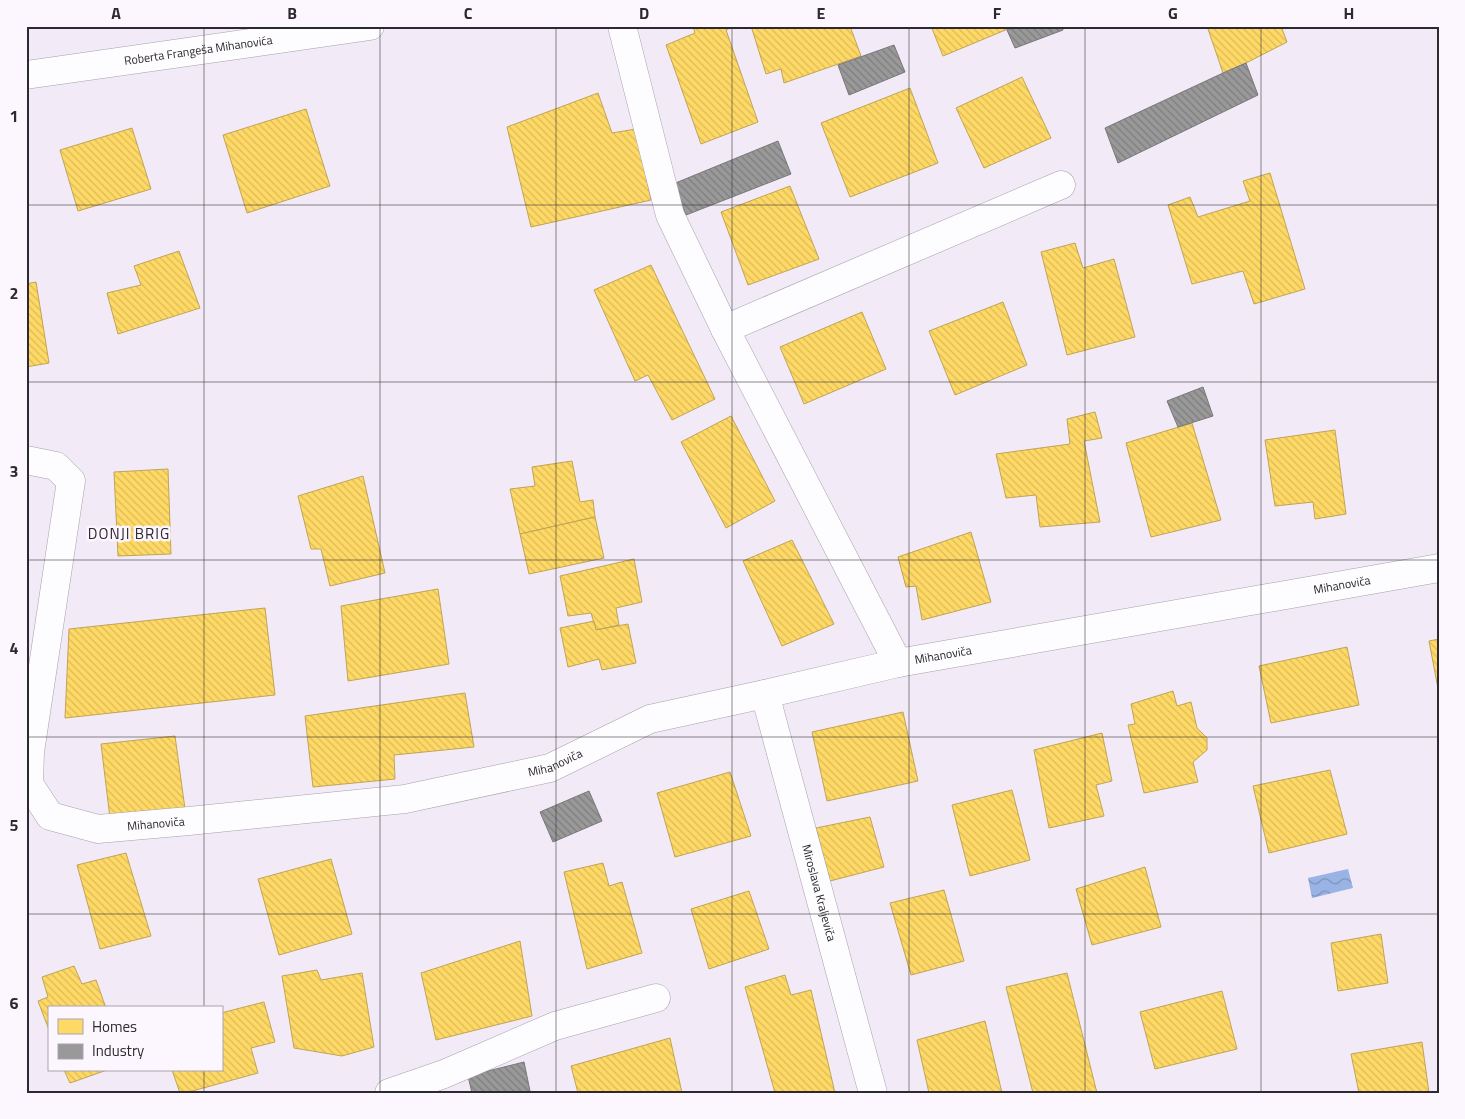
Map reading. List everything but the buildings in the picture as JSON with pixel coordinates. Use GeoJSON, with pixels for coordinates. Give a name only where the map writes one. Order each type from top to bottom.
{"type":"FeatureCollection","features":[{"type":"Feature","properties":{"kind":"street","name":"Roberta Frangeša Mihanovića"},"geometry":{"type":"LineString","coordinates":[[26,75],[370,26]]}},
{"type":"Feature","properties":{"kind":"street"},"geometry":{"type":"LineString","coordinates":[[622,26],[670,215],[725,329],[898,663]]}},
{"type":"Feature","properties":{"kind":"street"},"geometry":{"type":"LineString","coordinates":[[725,329],[1061,186]]}},
{"type":"Feature","properties":{"kind":"street","name":"Mihanoviča"},"geometry":{"type":"LineString","coordinates":[[26,460],[56,466],[71,480],[28,752],[29,784],[50,816],[98,829],[189,822],[405,799],[550,768],[650,719],[898,663],[1439,568]]}},
{"type":"Feature","properties":{"kind":"street","name":"Miroslava Kraljeviča"},"geometry":{"type":"LineString","coordinates":[[764,694],[873,1093]]}},
{"type":"Feature","properties":{"kind":"street"},"geometry":{"type":"LineString","coordinates":[[389,1093],[444,1074],[555,1026],[656,998]]}},
{"type":"Feature","properties":{"kind":"water"},"geometry":{"type":"Polygon","coordinates":[[[1348,869],[1353,888],[1312,898],[1308,878],[1348,869]]]}},
{"type":"Feature","properties":{"kind":"district","name":"DONJI BRIG"},"geometry":{"type":"Point","coordinates":[129,534]}}]}
